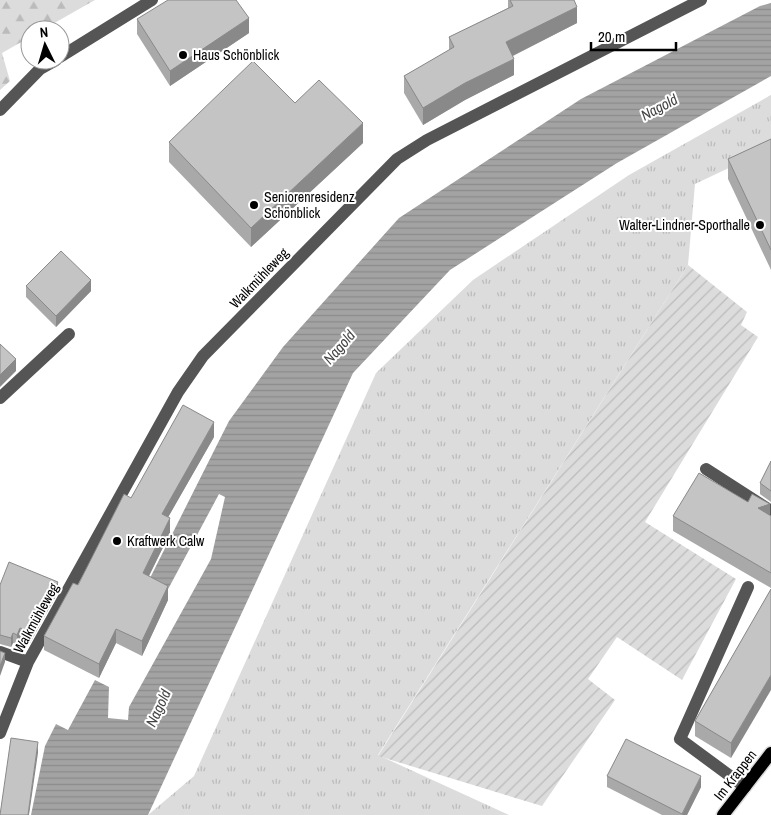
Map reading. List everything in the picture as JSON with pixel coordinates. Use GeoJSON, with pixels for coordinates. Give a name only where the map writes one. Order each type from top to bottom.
{"type":"FeatureCollection","features":[{"type":"Feature","properties":{"kind":"main road","name":"Im Krappen"},"geometry":{"type":"LineString","coordinates":[[723,815],[771,753]]}},
{"type":"Feature","properties":{"kind":"street"},"geometry":{"type":"LineString","coordinates":[[70,51],[152,0]]}},
{"type":"Feature","properties":{"kind":"street","name":"Walkmühleweg"},"geometry":{"type":"LineString","coordinates":[[0,733],[28,662],[178,392],[204,356],[398,158],[427,140],[701,0]]}},
{"type":"Feature","properties":{"kind":"street"},"geometry":{"type":"LineString","coordinates":[[0,110],[39,70]]}},
{"type":"Feature","properties":{"kind":"street"},"geometry":{"type":"LineString","coordinates":[[0,398],[69,334]]}},
{"type":"Feature","properties":{"kind":"street"},"geometry":{"type":"LineString","coordinates":[[706,469],[771,511]]}},
{"type":"Feature","properties":{"kind":"street"},"geometry":{"type":"LineString","coordinates":[[745,787],[680,739],[748,587]]}},
{"type":"Feature","properties":{"kind":"street"},"geometry":{"type":"LineString","coordinates":[[0,652],[28,662]]}},
{"type":"Feature","properties":{"kind":"green space"},"geometry":{"type":"Polygon","coordinates":[[[0,0],[95,0],[60,20],[20,20],[20,43],[2,53],[10,81],[0,90],[0,0]]]}},
{"type":"Feature","properties":{"kind":"green space"},"geometry":{"type":"Polygon","coordinates":[[[771,95],[771,148],[695,184],[688,265],[378,755],[509,815],[148,815],[194,776],[376,373],[473,280],[629,175],[771,95]]]}},
{"type":"Feature","properties":{"kind":"green space"},"geometry":{"type":"Polygon","coordinates":[[[688,265],[747,312],[741,325],[758,337],[645,522],[736,579],[682,680],[617,637],[588,679],[615,700],[542,806],[378,756],[688,265]]]}},
{"type":"Feature","properties":{"kind":"water","name":"Nagold"},"geometry":{"type":"Polygon","coordinates":[[[771,3],[771,76],[617,163],[450,270],[353,373],[148,815],[31,815],[45,746],[56,724],[68,730],[95,680],[109,687],[108,718],[128,720],[129,707],[211,559],[225,497],[219,494],[166,593],[147,584],[229,421],[283,347],[399,218],[581,99],[760,6],[771,3]]]}},
{"type":"Feature","properties":{"kind":"building","name":"Haus Schönblick"},"geometry":{"type":"Polygon","coordinates":[[[168,0],[236,0],[249,18],[170,71],[137,19],[168,0]]]}},
{"type":"Feature","properties":{"kind":"building"},"geometry":{"type":"Polygon","coordinates":[[[510,0],[574,0],[577,7],[506,42],[514,59],[465,83],[423,108],[404,76],[454,47],[449,37],[513,6],[510,0]]]}},
{"type":"Feature","properties":{"kind":"building","name":"Seniorenresidenz Schönblick"},"geometry":{"type":"Polygon","coordinates":[[[253,61],[295,103],[319,80],[363,123],[251,228],[169,142],[253,61]]]}},
{"type":"Feature","properties":{"kind":"building","name":"Walter-Lindner-Sporthalle"},"geometry":{"type":"Polygon","coordinates":[[[771,139],[771,250],[728,159],[771,139]]]}},
{"type":"Feature","properties":{"kind":"building"},"geometry":{"type":"Polygon","coordinates":[[[61,251],[91,280],[56,316],[26,286],[61,251]]]}},
{"type":"Feature","properties":{"kind":"building"},"geometry":{"type":"Polygon","coordinates":[[[0,344],[16,359],[0,375],[0,344]]]}},
{"type":"Feature","properties":{"kind":"building"},"geometry":{"type":"Polygon","coordinates":[[[183,405],[214,422],[162,514],[170,518],[143,573],[168,586],[142,641],[116,629],[99,664],[44,636],[73,583],[78,585],[124,494],[131,498],[183,405]]]}},
{"type":"Feature","properties":{"kind":"building"},"geometry":{"type":"Polygon","coordinates":[[[771,461],[771,491],[760,483],[771,461]]]}},
{"type":"Feature","properties":{"kind":"building"},"geometry":{"type":"Polygon","coordinates":[[[699,473],[748,502],[752,494],[770,504],[758,508],[771,516],[771,573],[673,516],[699,473]]]}},
{"type":"Feature","properties":{"kind":"building"},"geometry":{"type":"Polygon","coordinates":[[[9,562],[58,582],[30,633],[20,628],[17,635],[13,633],[11,638],[0,635],[0,585],[9,562]]]}},
{"type":"Feature","properties":{"kind":"building"},"geometry":{"type":"Polygon","coordinates":[[[771,589],[771,675],[731,743],[695,721],[771,589]]]}},
{"type":"Feature","properties":{"kind":"building"},"geometry":{"type":"Polygon","coordinates":[[[0,651],[5,653],[0,666],[0,651]]]}},
{"type":"Feature","properties":{"kind":"building"},"geometry":{"type":"Polygon","coordinates":[[[11,738],[38,742],[28,815],[0,815],[11,738]]]}},
{"type":"Feature","properties":{"kind":"building"},"geometry":{"type":"Polygon","coordinates":[[[626,739],[701,776],[682,814],[607,776],[626,739]]]}},
{"type":"Feature","properties":{"kind":"place","name":"Haus Schönblick"},"geometry":{"type":"Point","coordinates":[183,55]}},
{"type":"Feature","properties":{"kind":"place","name":"Seniorenresidenz Schönblick"},"geometry":{"type":"Point","coordinates":[254,205]}},
{"type":"Feature","properties":{"kind":"place","name":"Walter-Lindner-Sporthalle"},"geometry":{"type":"Point","coordinates":[760,225]}},
{"type":"Feature","properties":{"kind":"place","name":"Kraftwerk Calw"},"geometry":{"type":"Point","coordinates":[117,541]}}]}
